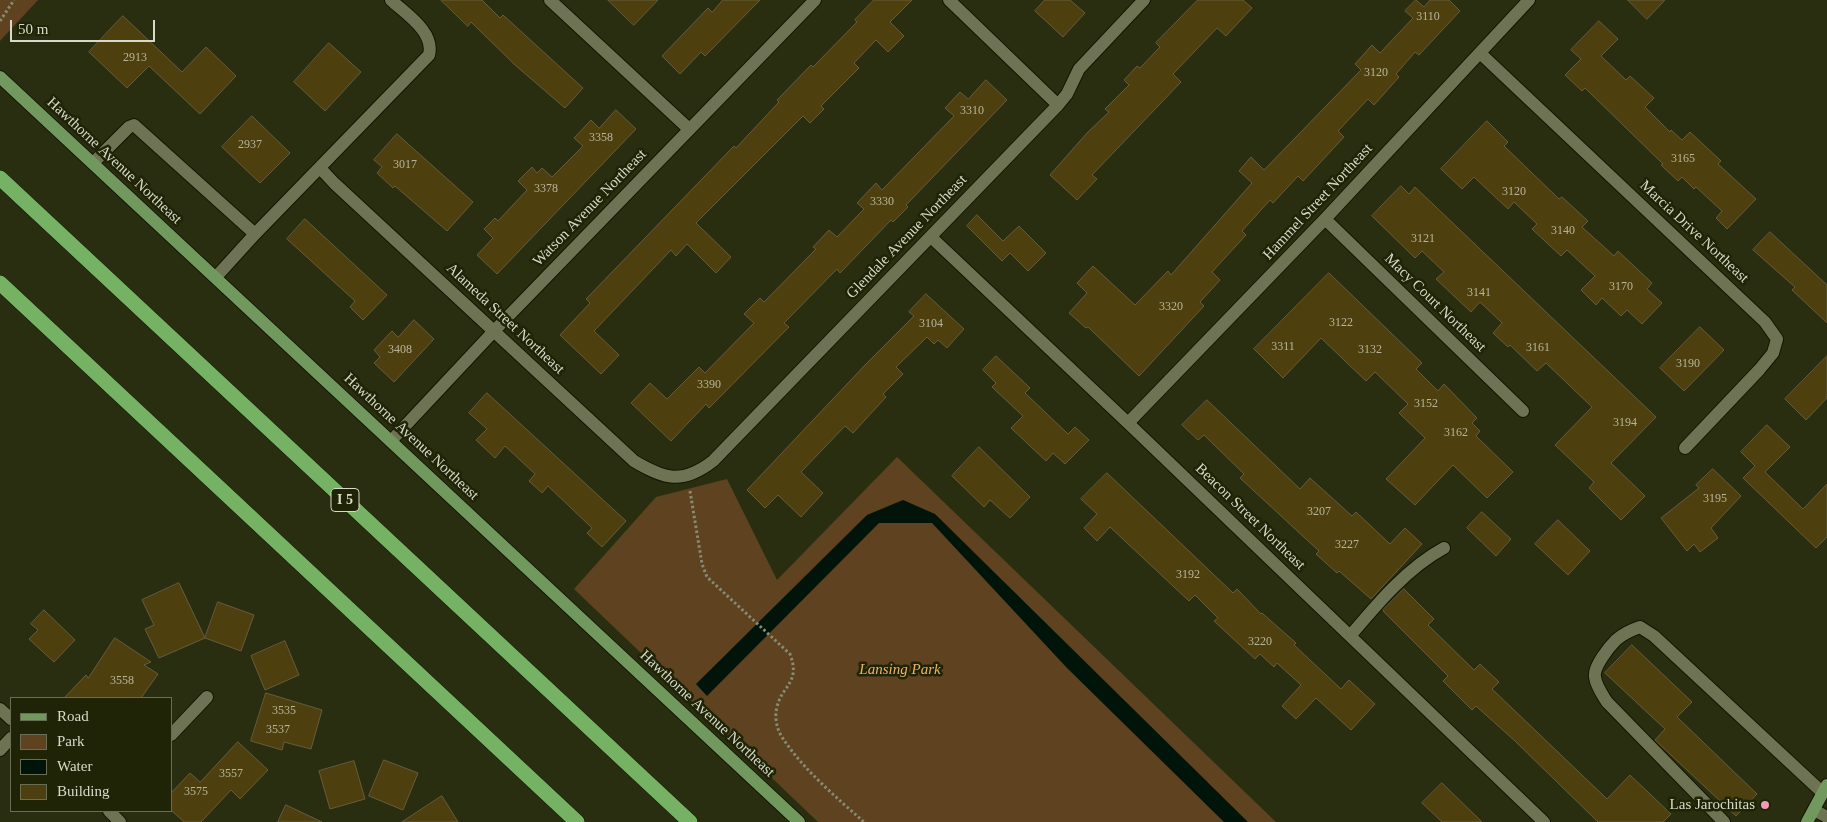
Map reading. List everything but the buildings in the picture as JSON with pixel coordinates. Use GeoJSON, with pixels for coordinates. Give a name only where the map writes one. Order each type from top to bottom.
{"type":"FeatureCollection","features":[{"type":"Feature","properties":{"kind":"highway","name":"I 5"},"geometry":{"type":"LineString","coordinates":[[0,178],[690,822]]}},
{"type":"Feature","properties":{"kind":"highway"},"geometry":{"type":"LineString","coordinates":[[0,283],[578,822]]}},
{"type":"Feature","properties":{"kind":"main road","name":"Hawthorne Avenue Northeast"},"geometry":{"type":"LineString","coordinates":[[0,77],[798,822]]}},
{"type":"Feature","properties":{"kind":"main road"},"geometry":{"type":"LineString","coordinates":[[1807,822],[1825,789]]}},
{"type":"Feature","properties":{"kind":"street"},"geometry":{"type":"LineString","coordinates":[[216,277],[255,234],[429,55],[431,47],[429,38],[391,0]]}},
{"type":"Feature","properties":{"kind":"street"},"geometry":{"type":"LineString","coordinates":[[550,0],[689,129]]}},
{"type":"Feature","properties":{"kind":"street","name":"Watson Avenue Northeast"},"geometry":{"type":"LineString","coordinates":[[391,441],[494,330],[815,0]]}},
{"type":"Feature","properties":{"kind":"street"},"geometry":{"type":"LineString","coordinates":[[949,0],[1058,105]]}},
{"type":"Feature","properties":{"kind":"street","name":"Glendale Avenue Northeast"},"geometry":{"type":"LineString","coordinates":[[676,476],[692,473],[713,461],[1058,105],[1067,94],[1080,69],[1144,0]]}},
{"type":"Feature","properties":{"kind":"street","name":"Hammel Street Northeast"},"geometry":{"type":"LineString","coordinates":[[1128,423],[1325,219],[1529,0]]}},
{"type":"Feature","properties":{"kind":"street","name":"Marcia Drive Northeast"},"geometry":{"type":"LineString","coordinates":[[1480,53],[1765,322],[1777,339],[1773,354],[1685,448]]}},
{"type":"Feature","properties":{"kind":"street"},"geometry":{"type":"LineString","coordinates":[[93,164],[134,125],[255,234]]}},
{"type":"Feature","properties":{"kind":"street","name":"Alameda Street Northeast"},"geometry":{"type":"LineString","coordinates":[[320,168],[634,461],[666,477],[676,476]]}},
{"type":"Feature","properties":{"kind":"street","name":"Macy Court Northeast"},"geometry":{"type":"LineString","coordinates":[[1325,219],[1523,411]]}},
{"type":"Feature","properties":{"kind":"street","name":"Beacon Street Northeast"},"geometry":{"type":"LineString","coordinates":[[930,237],[1128,423],[1544,822]]}},
{"type":"Feature","properties":{"kind":"street"},"geometry":{"type":"LineString","coordinates":[[1350,636],[1404,578],[1429,556],[1444,548]]}},
{"type":"Feature","properties":{"kind":"street"},"geometry":{"type":"LineString","coordinates":[[1724,822],[1607,702],[1598,686],[1594,675],[1597,665],[1616,640],[1630,630],[1640,627],[1654,636],[1825,789]]}},
{"type":"Feature","properties":{"kind":"street"},"geometry":{"type":"LineString","coordinates":[[172,734],[207,697]]}},
{"type":"Feature","properties":{"kind":"street"},"geometry":{"type":"LineString","coordinates":[[0,708],[10,718]]}},
{"type":"Feature","properties":{"kind":"street"},"geometry":{"type":"LineString","coordinates":[[0,750],[10,739]]}},
{"type":"Feature","properties":{"kind":"street"},"geometry":{"type":"LineString","coordinates":[[1814,810],[1827,817]]}},
{"type":"Feature","properties":{"kind":"street"},"geometry":{"type":"LineString","coordinates":[[110,812],[120,822]]}},
{"type":"Feature","properties":{"kind":"path"},"geometry":{"type":"LineString","coordinates":[[0,21],[14,0]]}},
{"type":"Feature","properties":{"kind":"path"},"geometry":{"type":"LineString","coordinates":[[690,490],[702,564],[707,577],[784,646],[790,654],[793,671],[790,685],[779,700],[776,715],[778,728],[783,739],[807,768],[864,822]]}},
{"type":"Feature","properties":{"kind":"green space"},"geometry":{"type":"Polygon","coordinates":[[[0,0],[38,0],[0,41],[0,0]]]}},
{"type":"Feature","properties":{"kind":"green space","name":"Lansing Park"},"geometry":{"type":"Polygon","coordinates":[[[897,457],[1276,822],[818,822],[574,589],[656,497],[727,479],[777,580],[897,457]]]}},
{"type":"Feature","properties":{"kind":"water"},"geometry":{"type":"Polygon","coordinates":[[[903,500],[935,514],[1248,822],[1224,822],[1067,668],[932,523],[879,523],[707,696],[696,684],[867,515],[903,500]]]}},
{"type":"Feature","properties":{"kind":"place","name":"Las Jarochitas"},"geometry":{"type":"Point","coordinates":[1765,805]}}]}
